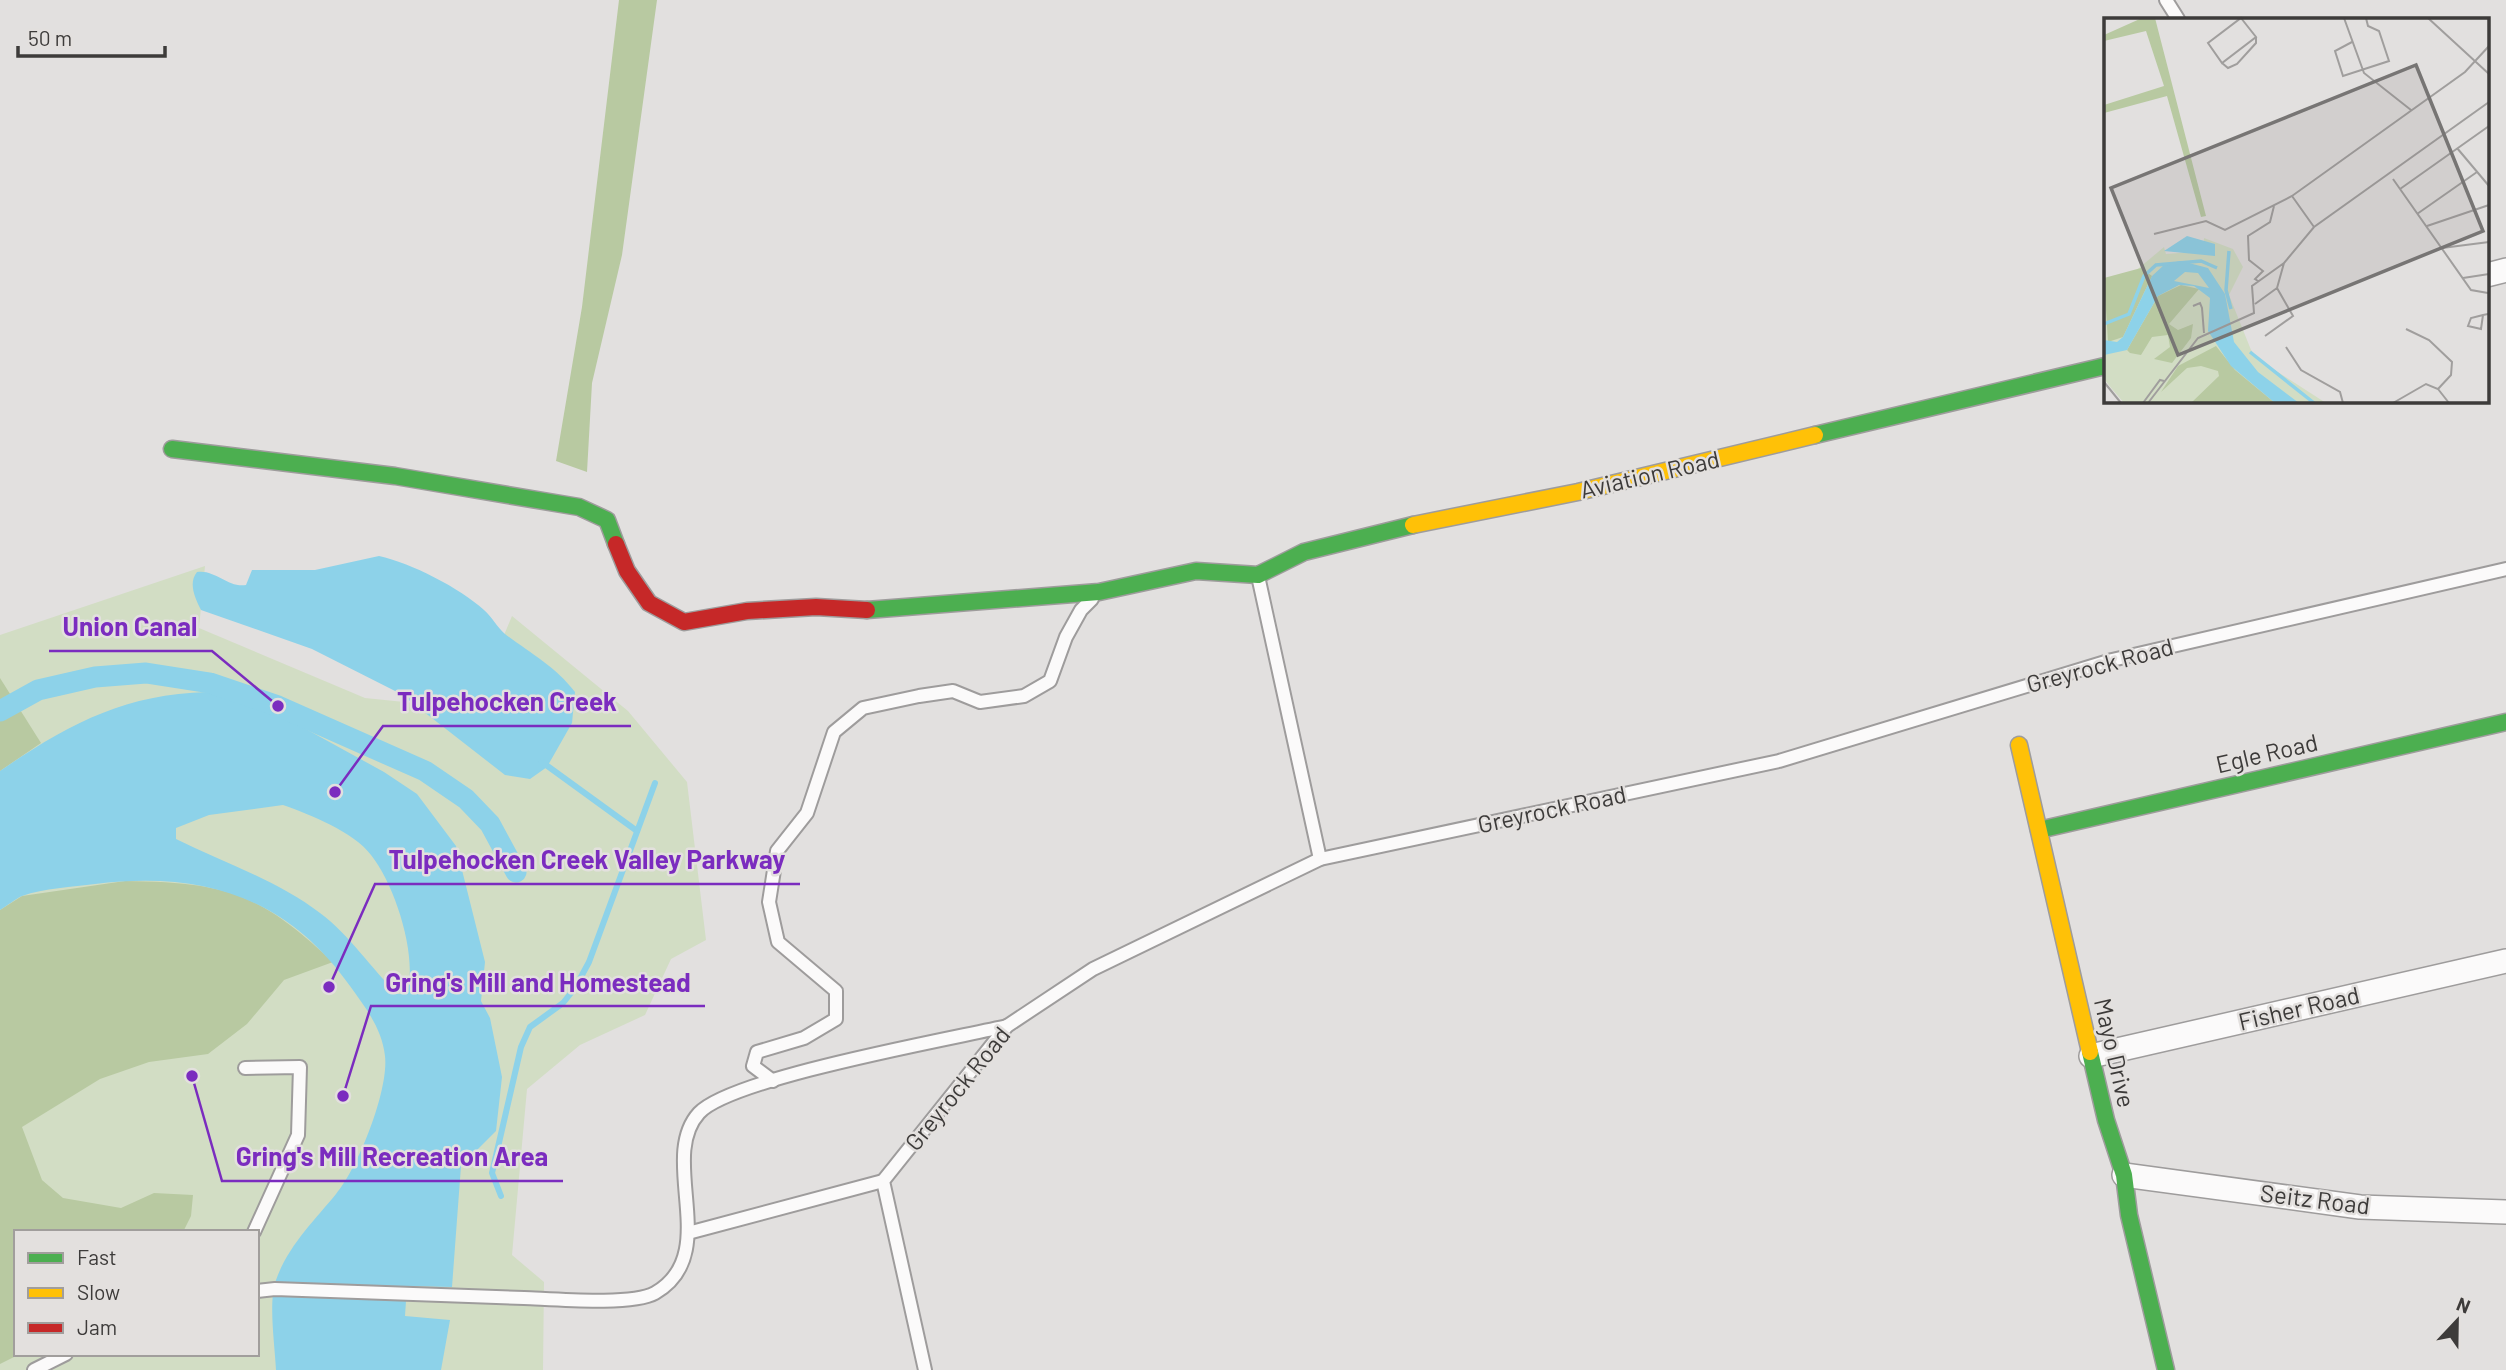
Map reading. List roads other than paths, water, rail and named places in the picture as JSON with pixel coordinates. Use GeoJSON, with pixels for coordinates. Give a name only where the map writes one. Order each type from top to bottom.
{"type":"FeatureCollection","features":[{"type":"Feature","properties":{"kind":"street"},"geometry":{"type":"LineString","coordinates":[[2488,275],[2506,270]]}},
{"type":"Feature","properties":{"kind":"street","name":"Aviation Road"},"geometry":{"type":"LineString","coordinates":[[1258,575],[1304,552],[1392,530],[1578,492],[2104,366]]}},
{"type":"Feature","properties":{"kind":"street"},"geometry":{"type":"LineString","coordinates":[[172,449],[431,481],[579,507],[607,520],[627,571],[649,603],[684,622],[747,611],[816,607],[863,610],[952,606],[1099,592],[1196,570],[1258,575]]}},
{"type":"Feature","properties":{"kind":"street","name":"Egle Road"},"geometry":{"type":"LineString","coordinates":[[2039,830],[2506,722]]}},
{"type":"Feature","properties":{"kind":"street","name":"Mayo Drive"},"geometry":{"type":"LineString","coordinates":[[2019,745],[2106,1121],[2124,1175],[2129,1214],[2167,1370]]}},
{"type":"Feature","properties":{"kind":"street","name":"Fisher Road"},"geometry":{"type":"LineString","coordinates":[[2091,1056],[2506,961]]}},
{"type":"Feature","properties":{"kind":"street","name":"Seitz Road"},"geometry":{"type":"LineString","coordinates":[[2124,1175],[2360,1207],[2506,1212]]}},
{"type":"Feature","properties":{"kind":"lane"},"geometry":{"type":"LineString","coordinates":[[2166,0],[2177,18]]}},
{"type":"Feature","properties":{"kind":"lane","name":"Greyrock Road"},"geometry":{"type":"LineString","coordinates":[[883,1181],[1007,1026],[1093,969],[1320,859],[1779,761],[2112,660],[2506,569]]}},
{"type":"Feature","properties":{"kind":"lane"},"geometry":{"type":"LineString","coordinates":[[1258,575],[1320,859]]}},
{"type":"Feature","properties":{"kind":"lane"},"geometry":{"type":"LineString","coordinates":[[773,1081],[753,1066],[757,1052],[804,1038],[836,1019],[836,991],[778,942],[769,902],[777,851],[807,813],[834,732],[863,708],[919,696],[953,691],[979,702],[1024,696],[1050,681],[1071,628],[1081,610],[1099,592]]}},
{"type":"Feature","properties":{"kind":"lane"},"geometry":{"type":"LineString","coordinates":[[259,1291],[275,1289],[542,1301],[652,1295],[672,1281],[685,1258],[688,1233],[686,1139],[698,1114],[717,1098],[773,1081],[1007,1026]]}},
{"type":"Feature","properties":{"kind":"lane"},"geometry":{"type":"LineString","coordinates":[[245,1068],[300,1067],[298,1135],[255,1230]]}},
{"type":"Feature","properties":{"kind":"lane"},"geometry":{"type":"LineString","coordinates":[[688,1233],[883,1181],[925,1370]]}},
{"type":"Feature","properties":{"kind":"lane"},"geometry":{"type":"LineString","coordinates":[[34,1370],[62,1356]]}},
{"type":"Feature","properties":{"kind":"water"},"geometry":{"type":"Polygon","coordinates":[[[379,556],[420,570],[462,593],[484,610],[505,634],[542,660],[575,692],[572,723],[547,767],[530,779],[505,775],[401,694],[312,649],[201,610],[193,591],[194,576],[197,572],[210,573],[233,584],[246,585],[252,570],[315,570],[379,556]]]}},
{"type":"Feature","properties":{"kind":"water"},"geometry":{"type":"Polygon","coordinates":[[[207,692],[284,717],[384,772],[417,794],[456,846],[485,962],[481,1001],[490,1018],[502,1077],[496,1131],[461,1166],[452,1287],[407,1286],[405,1316],[450,1320],[441,1370],[276,1370],[272,1312],[276,1280],[294,1245],[336,1194],[354,1166],[377,1108],[385,1071],[381,1037],[372,1019],[325,955],[298,930],[239,896],[206,887],[171,882],[134,881],[49,889],[22,896],[0,910],[0,771],[73,726],[98,715],[149,699],[207,692]],[[283,805],[209,815],[176,828],[176,839],[304,902],[341,931],[398,994],[407,993],[410,978],[407,941],[396,902],[380,868],[354,839],[318,819],[283,805]]]}},
{"type":"Feature","properties":{"kind":"waterway"},"geometry":{"type":"LineString","coordinates":[[0,711],[38,690],[95,677],[146,673],[210,683],[278,706],[425,771],[466,799],[490,824],[516,872]]}},
{"type":"Feature","properties":{"kind":"waterway"},"geometry":{"type":"LineString","coordinates":[[542,762],[637,831]]}},
{"type":"Feature","properties":{"kind":"waterway"},"geometry":{"type":"LineString","coordinates":[[501,1196],[492,1173],[521,1047],[530,1027],[563,1003],[575,988],[589,962],[655,783]]}},
{"type":"Feature","properties":{"kind":"place","name":"Union Canal"},"geometry":{"type":"Point","coordinates":[278,706]}},
{"type":"Feature","properties":{"kind":"place","name":"Tulpehocken Creek"},"geometry":{"type":"Point","coordinates":[335,792]}},
{"type":"Feature","properties":{"kind":"place","name":"Tulpehocken Creek Valley Parkway"},"geometry":{"type":"Point","coordinates":[329,987]}},
{"type":"Feature","properties":{"kind":"place","name":"Gring's Mill Recreation Area"},"geometry":{"type":"Point","coordinates":[192,1076]}},
{"type":"Feature","properties":{"kind":"place","name":"Gring's Mill and Homestead"},"geometry":{"type":"Point","coordinates":[343,1096]}}]}
